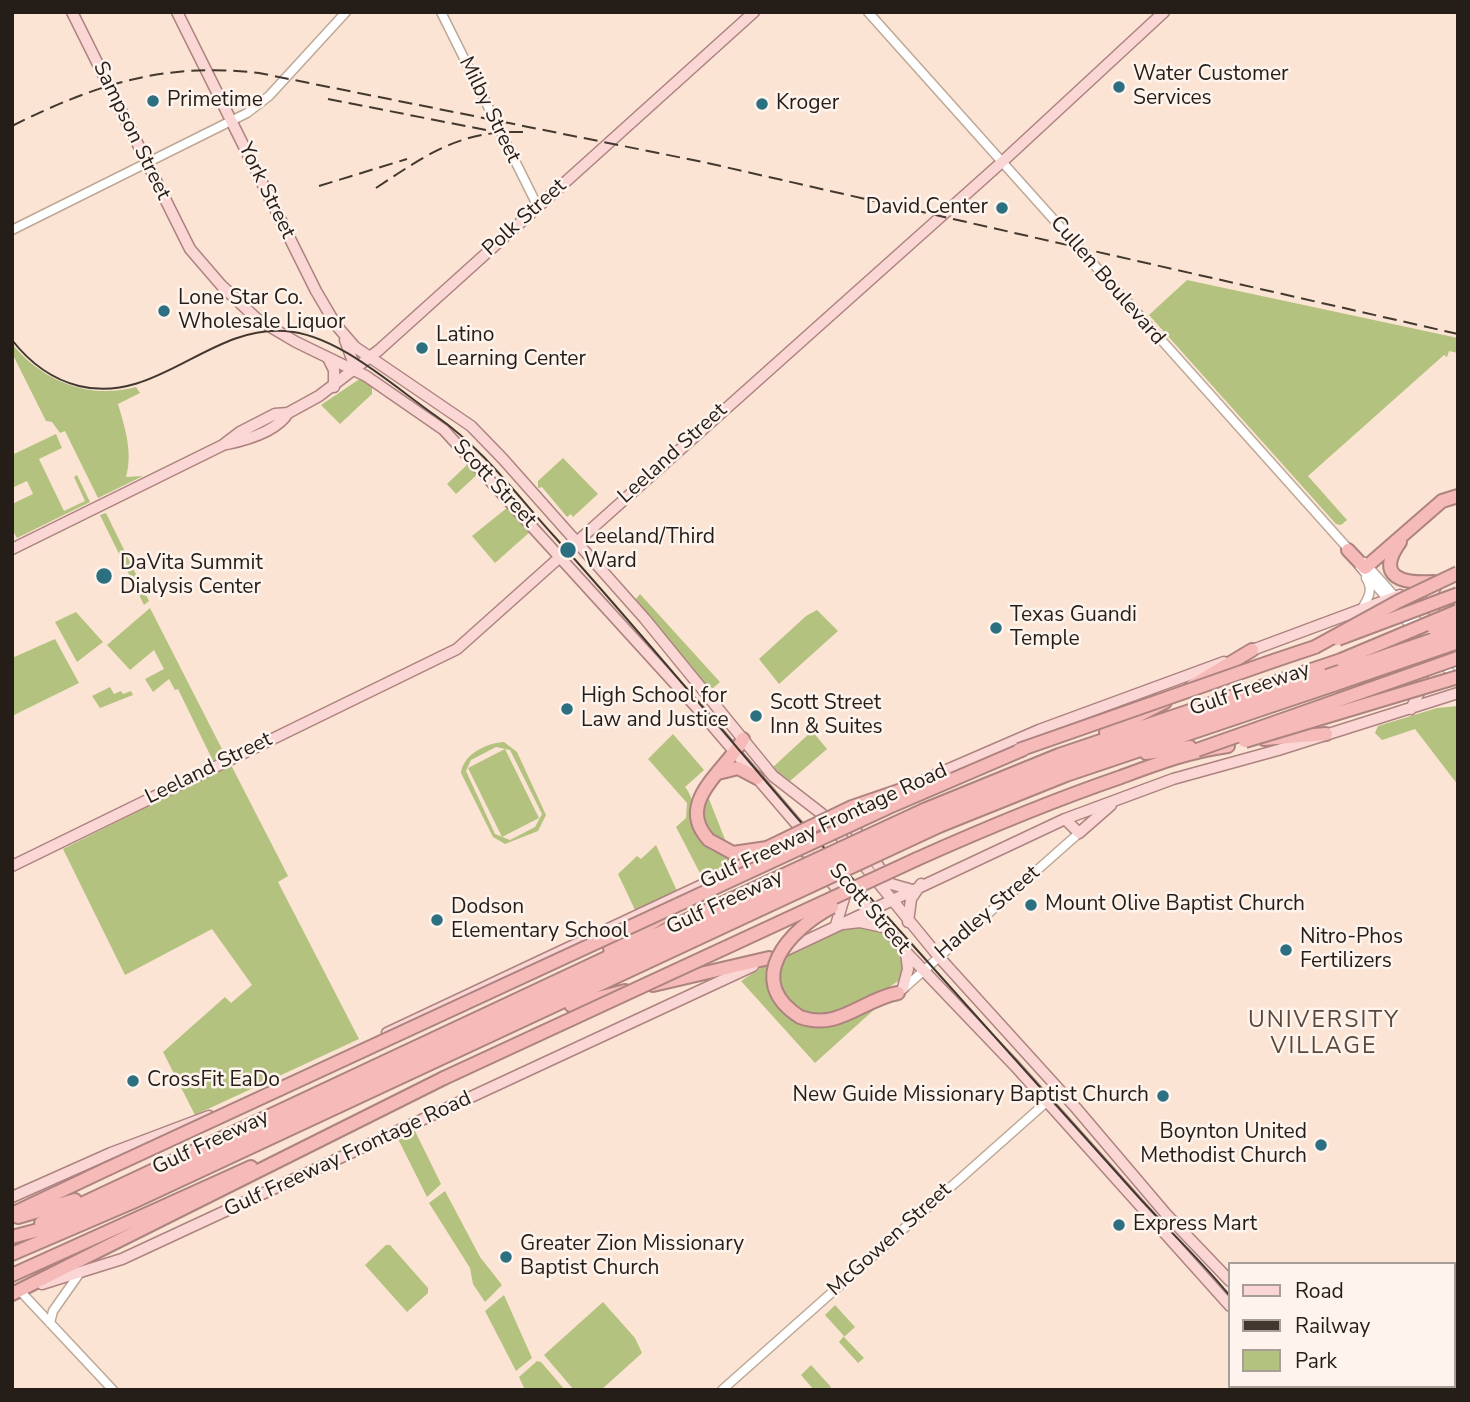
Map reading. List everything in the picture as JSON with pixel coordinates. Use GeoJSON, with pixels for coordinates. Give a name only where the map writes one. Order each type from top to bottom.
{"type":"FeatureCollection","features":[{"type":"Feature","properties":{"kind":"highway"},"geometry":{"type":"LineString","coordinates":[[1349,553],[1365,568],[1438,504],[1458,496]]}},
{"type":"Feature","properties":{"kind":"highway"},"geometry":{"type":"LineString","coordinates":[[1406,533],[1391,555],[1393,574],[1405,582],[1438,580]]}},
{"type":"Feature","properties":{"kind":"highway"},"geometry":{"type":"LineString","coordinates":[[1315,647],[1399,600],[1458,573]]}},
{"type":"Feature","properties":{"kind":"highway"},"geometry":{"type":"LineString","coordinates":[[743,739],[736,752],[712,777],[699,801],[697,813],[702,834],[733,853],[767,848],[852,807],[1410,614],[1458,594]]}},
{"type":"Feature","properties":{"kind":"highway"},"geometry":{"type":"LineString","coordinates":[[1410,614],[1427,612],[1458,601]]}},
{"type":"Feature","properties":{"kind":"highway"},"geometry":{"type":"LineString","coordinates":[[1341,660],[1458,611]]}},
{"type":"Feature","properties":{"kind":"highway","name":"Gulf Freeway"},"geometry":{"type":"LineString","coordinates":[[932,818],[1000,799],[1114,758],[1325,676],[1341,660],[1458,621]]}},
{"type":"Feature","properties":{"kind":"highway","name":"Gulf Freeway"},"geometry":{"type":"LineString","coordinates":[[932,818],[1034,776],[1458,631]]}},
{"type":"Feature","properties":{"kind":"highway","name":"Gulf Freeway"},"geometry":{"type":"LineString","coordinates":[[12,1254],[253,1135],[932,818],[1059,755],[1325,676],[1458,643]]}},
{"type":"Feature","properties":{"kind":"highway"},"geometry":{"type":"LineString","coordinates":[[1059,755],[1150,711],[1252,650]]}},
{"type":"Feature","properties":{"kind":"highway"},"geometry":{"type":"LineString","coordinates":[[15,1294],[269,1163],[444,1078],[1006,819],[1458,658]]}},
{"type":"Feature","properties":{"kind":"highway"},"geometry":{"type":"LineString","coordinates":[[1197,750],[1228,746],[1458,679]]}},
{"type":"Feature","properties":{"kind":"highway"},"geometry":{"type":"LineString","coordinates":[[1114,758],[1200,746],[1326,734]]}},
{"type":"Feature","properties":{"kind":"highway"},"geometry":{"type":"LineString","coordinates":[[12,1216],[889,807],[1024,749]]}},
{"type":"Feature","properties":{"kind":"highway"},"geometry":{"type":"LineString","coordinates":[[712,777],[737,768],[757,778]]}},
{"type":"Feature","properties":{"kind":"highway"},"geometry":{"type":"LineString","coordinates":[[901,991],[885,995],[860,1010],[830,1020],[800,1017],[783,1003],[775,988],[775,964],[787,940],[820,913],[917,859]]}},
{"type":"Feature","properties":{"kind":"highway"},"geometry":{"type":"LineString","coordinates":[[557,981],[743,865]]}},
{"type":"Feature","properties":{"kind":"highway","name":"Gulf Freeway"},"geometry":{"type":"LineString","coordinates":[[12,1237],[57,1225],[519,1011],[557,981],[741,907]]}},
{"type":"Feature","properties":{"kind":"highway","name":"Gulf Freeway"},"geometry":{"type":"LineString","coordinates":[[519,1011],[537,1014],[741,907]]}},
{"type":"Feature","properties":{"kind":"highway"},"geometry":{"type":"LineString","coordinates":[[537,1014],[769,958]]}},
{"type":"Feature","properties":{"kind":"highway","name":"Gulf Freeway"},"geometry":{"type":"LineString","coordinates":[[12,1237],[109,1191],[253,1135]]}},
{"type":"Feature","properties":{"kind":"highway"},"geometry":{"type":"LineString","coordinates":[[12,1275],[269,1163]]}},
{"type":"Feature","properties":{"kind":"highway"},"geometry":{"type":"LineString","coordinates":[[12,1216],[109,1191]]}},
{"type":"Feature","properties":{"kind":"main road","name":"Sampson Street"},"geometry":{"type":"LineString","coordinates":[[72,12],[190,248]]}},
{"type":"Feature","properties":{"kind":"main road","name":"York Street"},"geometry":{"type":"LineString","coordinates":[[177,12],[316,291],[355,347],[372,356]]}},
{"type":"Feature","properties":{"kind":"main road","name":"Polk Street"},"geometry":{"type":"LineString","coordinates":[[12,549],[223,445],[245,440],[283,421],[288,413],[334,387],[372,356],[754,12]]}},
{"type":"Feature","properties":{"kind":"main road","name":"Leeland Street"},"geometry":{"type":"LineString","coordinates":[[12,866],[370,690],[447,656],[1002,162],[1164,12]]}},
{"type":"Feature","properties":{"kind":"main road","name":"Scott Street"},"geometry":{"type":"LineString","coordinates":[[190,248],[221,285],[257,319],[356,370],[444,430],[736,752],[906,952],[1047,1102],[1228,1304]]}},
{"type":"Feature","properties":{"kind":"main road"},"geometry":{"type":"LineString","coordinates":[[341,330],[356,370]]}},
{"type":"Feature","properties":{"kind":"main road","name":"Scott Street"},"geometry":{"type":"LineString","coordinates":[[372,356],[471,426],[645,619],[773,776],[813,804],[908,922],[1060,1090],[1166,1214],[1228,1279]]}},
{"type":"Feature","properties":{"kind":"main road"},"geometry":{"type":"LineString","coordinates":[[327,357],[334,370],[334,387]]}},
{"type":"Feature","properties":{"kind":"main road","name":"Gulf Freeway Frontage Road"},"geometry":{"type":"LineString","coordinates":[[12,1197],[111,1153],[261,1097],[350,1055],[416,1017],[780,849],[893,793],[1039,730],[1458,573]]}},
{"type":"Feature","properties":{"kind":"main road"},"geometry":{"type":"LineString","coordinates":[[1438,580],[1431,597],[1432,610],[1441,627],[1458,643]]}},
{"type":"Feature","properties":{"kind":"main road"},"geometry":{"type":"LineString","coordinates":[[1359,612],[1386,628],[1424,682],[1411,709]]}},
{"type":"Feature","properties":{"kind":"main road","name":"Gulf Freeway Frontage Road"},"geometry":{"type":"LineString","coordinates":[[15,1294],[79,1274],[205,1221],[1065,819],[1172,779],[1411,709],[1458,692]]}},
{"type":"Feature","properties":{"kind":"main road"},"geometry":{"type":"LineString","coordinates":[[893,793],[865,812],[855,826],[858,837],[891,884],[909,890]]}},
{"type":"Feature","properties":{"kind":"main road"},"geometry":{"type":"LineString","coordinates":[[1065,819],[1079,833],[1117,800]]}},
{"type":"Feature","properties":{"kind":"main road"},"geometry":{"type":"LineString","coordinates":[[780,849],[787,833],[784,811]]}},
{"type":"Feature","properties":{"kind":"main road"},"geometry":{"type":"LineString","coordinates":[[780,849],[798,846],[808,853],[844,898],[836,925],[860,922],[885,928]]}},
{"type":"Feature","properties":{"kind":"main road"},"geometry":{"type":"LineString","coordinates":[[908,922],[911,899],[921,884]]}},
{"type":"Feature","properties":{"kind":"main road"},"geometry":{"type":"LineString","coordinates":[[901,991],[908,967],[906,952]]}},
{"type":"Feature","properties":{"kind":"street"},"geometry":{"type":"LineString","coordinates":[[12,230],[232,121],[269,96],[346,12]]}},
{"type":"Feature","properties":{"kind":"street","name":"Milby Street"},"geometry":{"type":"LineString","coordinates":[[441,12],[538,207]]}},
{"type":"Feature","properties":{"kind":"street","name":"Cullen Boulevard"},"geometry":{"type":"LineString","coordinates":[[868,12],[1349,553],[1458,667]]}},
{"type":"Feature","properties":{"kind":"street"},"geometry":{"type":"LineString","coordinates":[[1349,553],[1371,589],[1359,612]]}},
{"type":"Feature","properties":{"kind":"street","name":"Cullen Boulevard"},"geometry":{"type":"LineString","coordinates":[[1368,565],[1458,679]]}},
{"type":"Feature","properties":{"kind":"street","name":"Hadley Street"},"geometry":{"type":"LineString","coordinates":[[901,991],[1079,833]]}},
{"type":"Feature","properties":{"kind":"street","name":"McGowen Street"},"geometry":{"type":"LineString","coordinates":[[722,1390],[1060,1090]]}},
{"type":"Feature","properties":{"kind":"street"},"geometry":{"type":"LineString","coordinates":[[50,1323],[53,1311],[79,1274]]}},
{"type":"Feature","properties":{"kind":"street"},"geometry":{"type":"LineString","coordinates":[[15,1294],[50,1323],[113,1390]]}},
{"type":"Feature","properties":{"kind":"green space"},"geometry":{"type":"Polygon","coordinates":[[[1187,280],[1458,338],[1458,353],[1449,351],[1447,357],[1444,355],[1308,476],[1347,520],[1341,525],[1336,524],[1149,315],[1187,280]]]}},
{"type":"Feature","properties":{"kind":"green space"},"geometry":{"type":"Polygon","coordinates":[[[12,344],[38,368],[68,384],[101,391],[136,387],[140,393],[118,404],[128,449],[126,477],[143,476],[98,498],[65,431],[60,433],[52,422],[46,421],[12,353],[12,344]]]}},
{"type":"Feature","properties":{"kind":"green space"},"geometry":{"type":"Polygon","coordinates":[[[358,380],[365,380],[372,386],[372,394],[340,424],[321,405],[358,380]]]}},
{"type":"Feature","properties":{"kind":"green space"},"geometry":{"type":"Polygon","coordinates":[[[56,434],[62,448],[39,459],[64,511],[85,501],[74,477],[77,475],[90,502],[17,538],[12,529],[12,504],[33,494],[27,481],[14,487],[12,455],[56,434]]]}},
{"type":"Feature","properties":{"kind":"green space"},"geometry":{"type":"Polygon","coordinates":[[[563,458],[598,494],[573,517],[571,514],[567,517],[542,487],[538,488],[538,481],[563,458]]]}},
{"type":"Feature","properties":{"kind":"green space"},"geometry":{"type":"Polygon","coordinates":[[[470,462],[479,473],[456,494],[447,484],[470,462]]]}},
{"type":"Feature","properties":{"kind":"green space"},"geometry":{"type":"Polygon","coordinates":[[[508,507],[531,531],[495,563],[472,536],[508,507]]]}},
{"type":"Feature","properties":{"kind":"green space"},"geometry":{"type":"Polygon","coordinates":[[[106,513],[149,601],[144,605],[100,515],[106,513]]]}},
{"type":"Feature","properties":{"kind":"green space"},"geometry":{"type":"Polygon","coordinates":[[[640,594],[720,682],[713,688],[703,686],[635,600],[640,594]]]}},
{"type":"Feature","properties":{"kind":"green space"},"geometry":{"type":"Polygon","coordinates":[[[150,608],[225,755],[213,761],[178,689],[175,690],[169,679],[153,692],[145,679],[164,669],[154,650],[130,670],[107,645],[150,608]]]}},
{"type":"Feature","properties":{"kind":"green space"},"geometry":{"type":"Polygon","coordinates":[[[817,610],[838,631],[779,684],[759,659],[806,616],[817,610]]]}},
{"type":"Feature","properties":{"kind":"green space"},"geometry":{"type":"Polygon","coordinates":[[[76,612],[103,642],[77,662],[55,622],[76,612]]]}},
{"type":"Feature","properties":{"kind":"green space"},"geometry":{"type":"Polygon","coordinates":[[[55,639],[79,683],[12,716],[12,658],[55,639]]]}},
{"type":"Feature","properties":{"kind":"green space"},"geometry":{"type":"Polygon","coordinates":[[[110,687],[114,694],[131,691],[133,695],[100,708],[92,696],[110,687]]]}},
{"type":"Feature","properties":{"kind":"green space"},"geometry":{"type":"Polygon","coordinates":[[[1458,706],[1458,785],[1415,729],[1382,740],[1375,733],[1378,726],[1437,708],[1458,706]]]}},
{"type":"Feature","properties":{"kind":"green space"},"geometry":{"type":"Polygon","coordinates":[[[812,731],[827,749],[790,781],[772,768],[812,731]]]}},
{"type":"Feature","properties":{"kind":"green space"},"geometry":{"type":"Polygon","coordinates":[[[673,734],[704,770],[685,787],[693,806],[698,836],[715,852],[732,858],[734,864],[703,879],[676,827],[686,818],[687,803],[648,759],[673,734]]]}},
{"type":"Feature","properties":{"kind":"green space"},"geometry":{"type":"Polygon","coordinates":[[[504,742],[517,752],[546,815],[538,831],[505,844],[493,837],[461,773],[471,755],[483,747],[504,742]],[[496,747],[471,760],[466,771],[495,834],[510,840],[535,827],[542,814],[510,750],[496,747]]]}},
{"type":"Feature","properties":{"kind":"green space"},"geometry":{"type":"Polygon","coordinates":[[[505,749],[539,818],[502,837],[468,768],[505,749]]]}},
{"type":"Feature","properties":{"kind":"green space"},"geometry":{"type":"Polygon","coordinates":[[[231,765],[288,876],[278,882],[359,1039],[195,1115],[163,1052],[225,997],[231,1003],[252,985],[212,929],[125,975],[63,849],[231,765]]]}},
{"type":"Feature","properties":{"kind":"green space"},"geometry":{"type":"Polygon","coordinates":[[[707,794],[728,847],[715,841],[702,819],[707,794]]]}},
{"type":"Feature","properties":{"kind":"green space"},"geometry":{"type":"Polygon","coordinates":[[[656,845],[677,891],[635,910],[618,874],[637,856],[641,859],[656,845]]]}},
{"type":"Feature","properties":{"kind":"green space"},"geometry":{"type":"Polygon","coordinates":[[[861,924],[880,932],[895,943],[903,958],[901,979],[881,993],[841,1012],[815,1016],[800,1012],[781,991],[778,975],[780,959],[839,931],[861,924]]]}},
{"type":"Feature","properties":{"kind":"green space"},"geometry":{"type":"Polygon","coordinates":[[[770,962],[780,1008],[801,1023],[876,1005],[877,1007],[815,1063],[741,981],[770,962]]]}},
{"type":"Feature","properties":{"kind":"green space"},"geometry":{"type":"Polygon","coordinates":[[[414,1129],[441,1184],[427,1197],[397,1137],[414,1129]]]}},
{"type":"Feature","properties":{"kind":"green space"},"geometry":{"type":"Polygon","coordinates":[[[445,1191],[480,1257],[502,1285],[485,1302],[473,1284],[470,1268],[429,1203],[445,1191]]]}},
{"type":"Feature","properties":{"kind":"green space"},"geometry":{"type":"Polygon","coordinates":[[[386,1245],[390,1245],[428,1288],[428,1293],[407,1312],[365,1265],[386,1245]]]}},
{"type":"Feature","properties":{"kind":"green space"},"geometry":{"type":"Polygon","coordinates":[[[504,1295],[532,1358],[516,1371],[485,1311],[504,1295]]]}},
{"type":"Feature","properties":{"kind":"green space"},"geometry":{"type":"Polygon","coordinates":[[[603,1302],[635,1338],[642,1353],[601,1390],[574,1390],[544,1355],[603,1302]]]}},
{"type":"Feature","properties":{"kind":"green space"},"geometry":{"type":"Polygon","coordinates":[[[835,1305],[855,1327],[844,1337],[864,1358],[858,1363],[839,1342],[844,1336],[825,1315],[835,1305]]]}},
{"type":"Feature","properties":{"kind":"green space"},"geometry":{"type":"Polygon","coordinates":[[[537,1361],[541,1362],[565,1390],[525,1390],[519,1377],[537,1361]]]}},
{"type":"Feature","properties":{"kind":"green space"},"geometry":{"type":"Polygon","coordinates":[[[811,1365],[831,1387],[829,1390],[814,1390],[801,1375],[811,1365]]]}},
{"type":"Feature","properties":{"kind":"tram line"},"geometry":{"type":"LineString","coordinates":[[12,340],[34,363],[59,379],[79,386],[107,389],[133,385],[232,340],[258,332],[285,331],[305,334],[364,363],[452,428],[497,472],[644,638],[804,826],[1228,1294]]}},
{"type":"Feature","properties":{"kind":"railway"},"geometry":{"type":"LineString","coordinates":[[12,126],[73,98],[132,80],[193,71],[259,73],[703,162],[1458,334]]}},
{"type":"Feature","properties":{"kind":"railway"},"geometry":{"type":"LineString","coordinates":[[328,99],[486,130]]}},
{"type":"Feature","properties":{"kind":"railway"},"geometry":{"type":"LineString","coordinates":[[376,188],[428,155],[462,140],[501,132],[523,132]]}},
{"type":"Feature","properties":{"kind":"railway"},"geometry":{"type":"LineString","coordinates":[[319,186],[407,159]]}},
{"type":"Feature","properties":{"kind":"place","name":"Water Customer Services"},"geometry":{"type":"Point","coordinates":[1119,87]}},
{"type":"Feature","properties":{"kind":"place","name":"Primetime"},"geometry":{"type":"Point","coordinates":[153,101]}},
{"type":"Feature","properties":{"kind":"place","name":"Kroger"},"geometry":{"type":"Point","coordinates":[762,104]}},
{"type":"Feature","properties":{"kind":"place","name":"David Center"},"geometry":{"type":"Point","coordinates":[1002,208]}},
{"type":"Feature","properties":{"kind":"place","name":"Lone Star Co. Wholesale Liquor"},"geometry":{"type":"Point","coordinates":[164,311]}},
{"type":"Feature","properties":{"kind":"place","name":"Latino Learning Center"},"geometry":{"type":"Point","coordinates":[422,348]}},
{"type":"Feature","properties":{"kind":"place","name":"Leeland/Third Ward"},"geometry":{"type":"Point","coordinates":[568,550]}},
{"type":"Feature","properties":{"kind":"place","name":"DaVita Summit Dialysis Center"},"geometry":{"type":"Point","coordinates":[104,576]}},
{"type":"Feature","properties":{"kind":"place","name":"Texas Guandi Temple"},"geometry":{"type":"Point","coordinates":[996,628]}},
{"type":"Feature","properties":{"kind":"place","name":"High School for Law and Justice"},"geometry":{"type":"Point","coordinates":[567,709]}},
{"type":"Feature","properties":{"kind":"place","name":"Scott Street Inn & Suites"},"geometry":{"type":"Point","coordinates":[756,716]}},
{"type":"Feature","properties":{"kind":"place","name":"Mount Olive Baptist Church"},"geometry":{"type":"Point","coordinates":[1031,905]}},
{"type":"Feature","properties":{"kind":"place","name":"Dodson Elementary School"},"geometry":{"type":"Point","coordinates":[437,920]}},
{"type":"Feature","properties":{"kind":"place","name":"Nitro-Phos Fertilizers"},"geometry":{"type":"Point","coordinates":[1286,950]}},
{"type":"Feature","properties":{"kind":"place","name":"CrossFit EaDo"},"geometry":{"type":"Point","coordinates":[133,1081]}},
{"type":"Feature","properties":{"kind":"place","name":"New Guide Missionary Baptist Church"},"geometry":{"type":"Point","coordinates":[1163,1096]}},
{"type":"Feature","properties":{"kind":"place","name":"Boynton United Methodist Church"},"geometry":{"type":"Point","coordinates":[1321,1145]}},
{"type":"Feature","properties":{"kind":"place","name":"Express Mart"},"geometry":{"type":"Point","coordinates":[1119,1225]}},
{"type":"Feature","properties":{"kind":"place","name":"Greater Zion Missionary Baptist Church"},"geometry":{"type":"Point","coordinates":[506,1257]}},
{"type":"Feature","properties":{"kind":"district","name":"UNIVERSITY VILLAGE"},"geometry":{"type":"Point","coordinates":[1324,1034]}}]}
